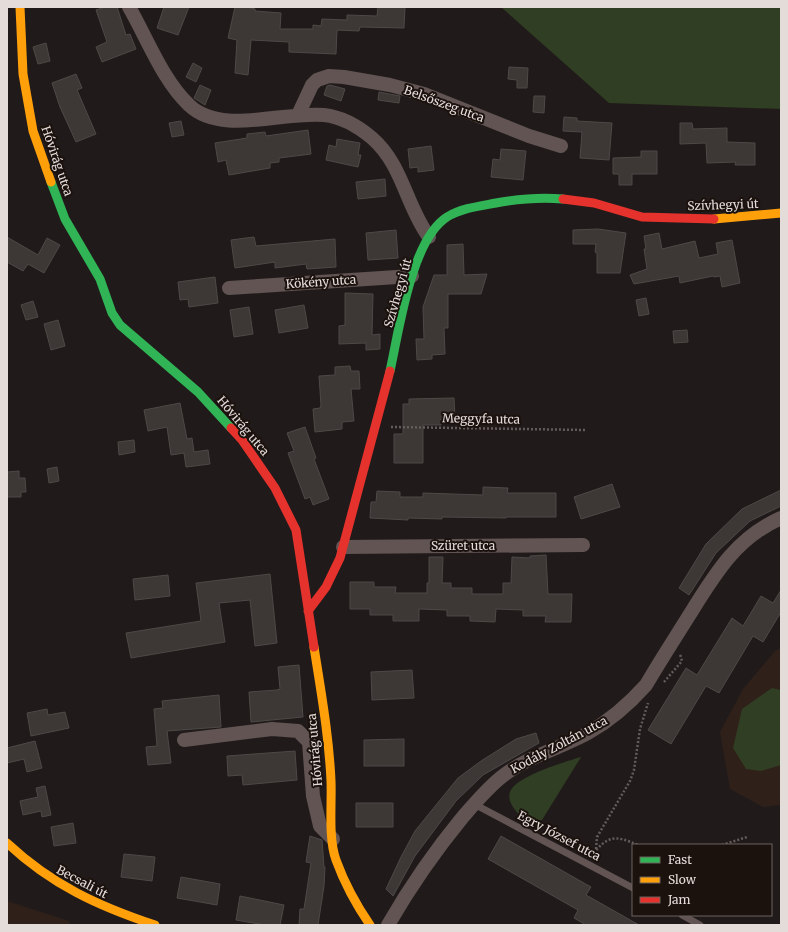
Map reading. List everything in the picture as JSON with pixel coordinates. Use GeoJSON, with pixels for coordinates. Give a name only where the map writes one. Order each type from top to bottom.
{"type":"FeatureCollection","features":[{"type":"Feature","properties":{"kind":"street","name":"Hóvirág utca"},"geometry":{"type":"LineString","coordinates":[[20,7],[23,74],[27,104],[33,131],[65,219],[100,278],[112,313],[120,324],[208,403],[254,455],[275,488],[296,530],[325,716],[331,780],[333,839],[336,859],[363,915],[370,925]]}},
{"type":"Feature","properties":{"kind":"street"},"geometry":{"type":"LineString","coordinates":[[129,7],[170,83],[180,96],[198,112],[207,117],[228,120],[298,114],[325,115],[347,122],[372,138],[392,161],[402,179],[419,224],[429,237]]}},
{"type":"Feature","properties":{"kind":"street","name":"Belsőszeg utca"},"geometry":{"type":"LineString","coordinates":[[298,114],[312,85],[317,80],[329,76],[344,77],[390,85],[424,94],[529,136],[561,146]]}},
{"type":"Feature","properties":{"kind":"street","name":"Szívhegyi út"},"geometry":{"type":"LineString","coordinates":[[308,611],[320,600],[343,547],[376,426],[412,276],[429,237],[439,223],[458,212],[522,198],[562,198],[587,202],[635,216],[654,218],[732,218],[781,213]]}},
{"type":"Feature","properties":{"kind":"street","name":"Kökény utca"},"geometry":{"type":"LineString","coordinates":[[229,288],[412,276]]}},
{"type":"Feature","properties":{"kind":"street","name":"Kodály Zoltán utca"},"geometry":{"type":"LineString","coordinates":[[388,925],[432,856],[474,804],[504,775],[531,760],[588,733],[611,719],[630,703],[646,685],[675,637],[726,560],[743,541],[763,526],[781,518]]}},
{"type":"Feature","properties":{"kind":"street","name":"Szüret utca"},"geometry":{"type":"LineString","coordinates":[[343,547],[583,545]]}},
{"type":"Feature","properties":{"kind":"street"},"geometry":{"type":"LineString","coordinates":[[184,740],[272,729],[298,732],[308,742],[312,796],[320,826],[333,839]]}},
{"type":"Feature","properties":{"kind":"street","name":"Becsali út"},"geometry":{"type":"LineString","coordinates":[[7,843],[50,880],[77,896],[96,905],[155,925]]}},
{"type":"Feature","properties":{"kind":"lane","name":"Egry József utca"},"geometry":{"type":"LineString","coordinates":[[474,804],[632,887]]}},
{"type":"Feature","properties":{"kind":"lane"},"geometry":{"type":"LineString","coordinates":[[684,916],[700,925]]}},
{"type":"Feature","properties":{"kind":"path","name":"Meggyfa utca"},"geometry":{"type":"LineString","coordinates":[[376,426],[586,430]]}},
{"type":"Feature","properties":{"kind":"path"},"geometry":{"type":"LineString","coordinates":[[663,684],[682,662],[675,637]]}},
{"type":"Feature","properties":{"kind":"path"},"geometry":{"type":"LineString","coordinates":[[596,849],[597,837],[632,776],[638,754],[640,729],[649,701]]}},
{"type":"Feature","properties":{"kind":"path"},"geometry":{"type":"LineString","coordinates":[[585,862],[596,849],[614,837],[621,838],[636,844]]}},
{"type":"Feature","properties":{"kind":"path"},"geometry":{"type":"LineString","coordinates":[[725,844],[747,837]]}},
{"type":"Feature","properties":{"kind":"shaded area"},"geometry":{"type":"Polygon","coordinates":[[[781,648],[781,805],[763,807],[730,789],[720,732],[743,689],[775,651],[781,648]]]}},
{"type":"Feature","properties":{"kind":"shaded area"},"geometry":{"type":"Polygon","coordinates":[[[7,901],[69,921],[70,925],[7,925],[7,901]]]}},
{"type":"Feature","properties":{"kind":"green space"},"geometry":{"type":"Polygon","coordinates":[[[501,7],[781,7],[781,109],[609,103],[501,7]]]}},
{"type":"Feature","properties":{"kind":"green space"},"geometry":{"type":"Polygon","coordinates":[[[772,688],[781,690],[781,765],[761,771],[746,769],[733,748],[742,709],[772,688]]]}},
{"type":"Feature","properties":{"kind":"green space"},"geometry":{"type":"Polygon","coordinates":[[[581,757],[542,820],[526,821],[517,812],[511,804],[509,796],[514,786],[521,780],[542,770],[581,757]]]}},
{"type":"Feature","properties":{"kind":"building"},"geometry":{"type":"Polygon","coordinates":[[[105,7],[117,7],[126,35],[130,34],[136,49],[102,62],[96,47],[107,42],[96,10],[105,7]]]}},
{"type":"Feature","properties":{"kind":"building"},"geometry":{"type":"Polygon","coordinates":[[[164,7],[189,7],[178,35],[157,28],[164,7]]]}},
{"type":"Feature","properties":{"kind":"building"},"geometry":{"type":"Polygon","coordinates":[[[235,7],[247,7],[255,9],[255,11],[281,13],[280,29],[313,29],[313,25],[321,26],[322,19],[347,20],[347,15],[377,16],[378,7],[405,7],[404,28],[360,27],[359,31],[337,30],[336,54],[289,52],[289,42],[251,40],[248,75],[235,73],[237,40],[228,38],[235,7]]]}},
{"type":"Feature","properties":{"kind":"building"},"geometry":{"type":"Polygon","coordinates":[[[46,43],[50,61],[38,64],[33,47],[46,43]]]}},
{"type":"Feature","properties":{"kind":"building"},"geometry":{"type":"Polygon","coordinates":[[[193,63],[202,68],[196,82],[186,77],[193,63]]]}},
{"type":"Feature","properties":{"kind":"building"},"geometry":{"type":"Polygon","coordinates":[[[509,67],[528,68],[527,88],[517,88],[517,80],[508,79],[509,67]]]}},
{"type":"Feature","properties":{"kind":"building"},"geometry":{"type":"Polygon","coordinates":[[[76,74],[82,88],[77,90],[96,134],[76,142],[60,107],[52,83],[76,74]]]}},
{"type":"Feature","properties":{"kind":"building"},"geometry":{"type":"Polygon","coordinates":[[[200,85],[211,90],[205,105],[194,98],[200,85]]]}},
{"type":"Feature","properties":{"kind":"building"},"geometry":{"type":"Polygon","coordinates":[[[330,85],[345,89],[341,101],[324,95],[327,86],[330,85]]]}},
{"type":"Feature","properties":{"kind":"building"},"geometry":{"type":"Polygon","coordinates":[[[379,92],[400,96],[399,103],[378,100],[379,92]]]}},
{"type":"Feature","properties":{"kind":"building"},"geometry":{"type":"Polygon","coordinates":[[[534,96],[545,96],[544,113],[533,112],[534,96]]]}},
{"type":"Feature","properties":{"kind":"building"},"geometry":{"type":"Polygon","coordinates":[[[564,117],[577,118],[577,121],[612,123],[609,160],[580,158],[582,132],[563,131],[564,117]]]}},
{"type":"Feature","properties":{"kind":"building"},"geometry":{"type":"Polygon","coordinates":[[[181,121],[184,135],[172,137],[169,123],[181,121]]]}},
{"type":"Feature","properties":{"kind":"building"},"geometry":{"type":"Polygon","coordinates":[[[680,123],[692,123],[693,129],[727,128],[727,142],[755,143],[755,165],[735,165],[736,162],[707,163],[706,143],[680,144],[680,123]]]}},
{"type":"Feature","properties":{"kind":"building"},"geometry":{"type":"Polygon","coordinates":[[[308,130],[311,154],[279,158],[279,162],[270,163],[270,168],[229,175],[226,160],[218,162],[215,143],[247,138],[247,134],[265,132],[266,136],[308,130]]]}},
{"type":"Feature","properties":{"kind":"building"},"geometry":{"type":"Polygon","coordinates":[[[337,139],[360,143],[358,155],[361,155],[358,167],[326,160],[329,145],[336,147],[337,139]]]}},
{"type":"Feature","properties":{"kind":"building"},"geometry":{"type":"Polygon","coordinates":[[[431,146],[434,170],[418,172],[418,167],[410,168],[408,149],[431,146]]]}},
{"type":"Feature","properties":{"kind":"building"},"geometry":{"type":"Polygon","coordinates":[[[501,149],[526,151],[523,180],[491,177],[493,159],[500,160],[501,149]]]}},
{"type":"Feature","properties":{"kind":"building"},"geometry":{"type":"Polygon","coordinates":[[[641,151],[657,151],[657,174],[632,174],[632,185],[619,185],[619,174],[613,174],[613,158],[641,157],[641,151]]]}},
{"type":"Feature","properties":{"kind":"building"},"geometry":{"type":"Polygon","coordinates":[[[385,179],[386,196],[358,199],[356,182],[385,179]]]}},
{"type":"Feature","properties":{"kind":"building"},"geometry":{"type":"Polygon","coordinates":[[[598,229],[626,233],[620,273],[597,273],[597,253],[595,252],[596,244],[573,244],[573,230],[598,229]]]}},
{"type":"Feature","properties":{"kind":"building"},"geometry":{"type":"Polygon","coordinates":[[[396,230],[398,258],[368,260],[366,233],[396,230]]]}},
{"type":"Feature","properties":{"kind":"building"},"geometry":{"type":"Polygon","coordinates":[[[659,233],[662,249],[695,241],[699,258],[718,254],[716,243],[732,240],[740,283],[722,287],[720,276],[713,276],[680,283],[679,276],[634,284],[630,275],[647,269],[644,236],[659,233]]]}},
{"type":"Feature","properties":{"kind":"building"},"geometry":{"type":"Polygon","coordinates":[[[7,237],[38,255],[47,238],[60,245],[44,273],[28,264],[23,271],[7,262],[7,237]]]}},
{"type":"Feature","properties":{"kind":"building"},"geometry":{"type":"Polygon","coordinates":[[[254,237],[256,246],[335,239],[336,267],[307,269],[306,264],[275,268],[275,262],[235,268],[231,240],[254,237]]]}},
{"type":"Feature","properties":{"kind":"building"},"geometry":{"type":"Polygon","coordinates":[[[463,244],[464,275],[487,274],[481,294],[448,294],[448,328],[444,328],[445,354],[432,355],[432,359],[417,360],[416,339],[424,339],[423,307],[434,275],[447,275],[447,245],[463,244]]]}},
{"type":"Feature","properties":{"kind":"building"},"geometry":{"type":"Polygon","coordinates":[[[215,277],[218,303],[189,307],[188,299],[180,300],[178,282],[215,277]]]}},
{"type":"Feature","properties":{"kind":"building"},"geometry":{"type":"Polygon","coordinates":[[[345,293],[373,294],[372,335],[380,334],[380,349],[366,350],[366,343],[339,344],[339,326],[345,325],[345,293]]]}},
{"type":"Feature","properties":{"kind":"building"},"geometry":{"type":"Polygon","coordinates":[[[646,298],[649,314],[639,316],[636,300],[646,298]]]}},
{"type":"Feature","properties":{"kind":"building"},"geometry":{"type":"Polygon","coordinates":[[[33,301],[38,317],[26,320],[21,305],[33,301]]]}},
{"type":"Feature","properties":{"kind":"building"},"geometry":{"type":"Polygon","coordinates":[[[304,305],[308,328],[279,333],[275,310],[304,305]]]}},
{"type":"Feature","properties":{"kind":"building"},"geometry":{"type":"Polygon","coordinates":[[[249,307],[253,334],[234,337],[230,310],[249,307]]]}},
{"type":"Feature","properties":{"kind":"building"},"geometry":{"type":"Polygon","coordinates":[[[58,320],[65,346],[51,350],[44,324],[58,320]]]}},
{"type":"Feature","properties":{"kind":"building"},"geometry":{"type":"Polygon","coordinates":[[[687,330],[688,342],[674,343],[673,331],[687,330]]]}},
{"type":"Feature","properties":{"kind":"building"},"geometry":{"type":"Polygon","coordinates":[[[350,366],[351,371],[359,371],[360,389],[351,389],[354,421],[342,422],[342,429],[315,432],[313,409],[320,408],[321,405],[319,376],[335,375],[335,367],[350,366]]]}},
{"type":"Feature","properties":{"kind":"building"},"geometry":{"type":"Polygon","coordinates":[[[454,398],[455,419],[441,419],[441,425],[423,425],[423,463],[394,463],[394,434],[403,434],[403,404],[409,404],[409,399],[454,398]]]}},
{"type":"Feature","properties":{"kind":"building"},"geometry":{"type":"Polygon","coordinates":[[[180,403],[187,439],[192,438],[194,452],[208,450],[210,464],[186,467],[184,453],[171,455],[167,427],[148,431],[144,410],[180,403]]]}},
{"type":"Feature","properties":{"kind":"building"},"geometry":{"type":"Polygon","coordinates":[[[305,427],[316,458],[314,459],[329,499],[313,505],[310,497],[305,499],[288,453],[294,451],[287,433],[305,427]]]}},
{"type":"Feature","properties":{"kind":"building"},"geometry":{"type":"Polygon","coordinates":[[[134,440],[135,452],[119,455],[118,442],[134,440]]]}},
{"type":"Feature","properties":{"kind":"building"},"geometry":{"type":"Polygon","coordinates":[[[57,467],[59,481],[49,483],[47,469],[57,467]]]}},
{"type":"Feature","properties":{"kind":"building"},"geometry":{"type":"Polygon","coordinates":[[[19,471],[19,478],[25,478],[26,492],[21,492],[21,497],[7,497],[7,472],[19,471]]]}},
{"type":"Feature","properties":{"kind":"building"},"geometry":{"type":"Polygon","coordinates":[[[612,484],[620,507],[581,519],[574,497],[612,484]]]}},
{"type":"Feature","properties":{"kind":"building"},"geometry":{"type":"Polygon","coordinates":[[[483,487],[508,488],[507,493],[556,493],[556,517],[442,517],[442,519],[408,518],[408,520],[370,518],[371,502],[376,502],[377,491],[400,492],[400,497],[423,497],[423,493],[483,495],[483,487]]]}},
{"type":"Feature","properties":{"kind":"building"},"geometry":{"type":"Polygon","coordinates":[[[781,490],[781,506],[750,521],[716,553],[689,595],[679,588],[706,544],[742,509],[781,490]]]}},
{"type":"Feature","properties":{"kind":"building"},"geometry":{"type":"Polygon","coordinates":[[[546,555],[548,594],[572,594],[571,622],[545,622],[546,616],[523,616],[523,610],[496,609],[495,622],[470,621],[470,616],[447,616],[447,610],[419,609],[419,621],[393,621],[393,615],[370,615],[370,609],[350,609],[350,582],[374,582],[374,587],[396,587],[395,593],[427,593],[427,583],[429,583],[429,557],[443,557],[442,583],[451,583],[451,588],[472,588],[472,594],[503,594],[503,583],[511,583],[512,557],[530,558],[530,556],[546,555]]]}},
{"type":"Feature","properties":{"kind":"building"},"geometry":{"type":"Polygon","coordinates":[[[270,574],[277,643],[255,646],[250,600],[219,603],[225,642],[131,658],[126,633],[201,621],[196,583],[270,574]]]}},
{"type":"Feature","properties":{"kind":"building"},"geometry":{"type":"Polygon","coordinates":[[[168,575],[170,596],[135,600],[133,579],[168,575]]]}},
{"type":"Feature","properties":{"kind":"building"},"geometry":{"type":"Polygon","coordinates":[[[781,590],[781,612],[763,642],[753,636],[719,693],[706,686],[671,744],[648,730],[686,668],[697,675],[732,618],[743,626],[761,596],[773,603],[781,590]]]}},
{"type":"Feature","properties":{"kind":"building"},"geometry":{"type":"Polygon","coordinates":[[[299,665],[303,717],[251,722],[249,692],[280,689],[278,667],[299,665]]]}},
{"type":"Feature","properties":{"kind":"building"},"geometry":{"type":"Polygon","coordinates":[[[412,670],[414,698],[372,700],[371,672],[412,670]]]}},
{"type":"Feature","properties":{"kind":"building"},"geometry":{"type":"Polygon","coordinates":[[[219,695],[221,727],[167,731],[171,763],[148,765],[146,747],[157,746],[154,709],[163,708],[162,701],[219,695]]]}},
{"type":"Feature","properties":{"kind":"building"},"geometry":{"type":"Polygon","coordinates":[[[47,709],[48,715],[65,712],[69,728],[31,736],[27,713],[47,709]]]}},
{"type":"Feature","properties":{"kind":"building"},"geometry":{"type":"Polygon","coordinates":[[[536,733],[539,743],[483,775],[456,801],[415,856],[393,896],[386,889],[415,831],[458,778],[481,761],[516,739],[536,733]]]}},
{"type":"Feature","properties":{"kind":"building"},"geometry":{"type":"Polygon","coordinates":[[[404,739],[404,766],[364,766],[364,740],[404,739]]]}},
{"type":"Feature","properties":{"kind":"building"},"geometry":{"type":"Polygon","coordinates":[[[35,741],[42,768],[27,772],[24,759],[7,763],[7,748],[35,741]]]}},
{"type":"Feature","properties":{"kind":"building"},"geometry":{"type":"Polygon","coordinates":[[[295,751],[297,780],[243,785],[242,775],[228,776],[227,756],[295,751]]]}},
{"type":"Feature","properties":{"kind":"building"},"geometry":{"type":"Polygon","coordinates":[[[45,786],[51,815],[42,817],[41,811],[23,815],[20,801],[38,797],[36,788],[45,786]]]}},
{"type":"Feature","properties":{"kind":"building"},"geometry":{"type":"Polygon","coordinates":[[[356,803],[393,803],[393,827],[356,827],[356,803]]]}},
{"type":"Feature","properties":{"kind":"building"},"geometry":{"type":"Polygon","coordinates":[[[73,823],[76,843],[54,846],[51,827],[73,823]]]}},
{"type":"Feature","properties":{"kind":"building"},"geometry":{"type":"Polygon","coordinates":[[[310,836],[322,840],[325,867],[324,886],[318,925],[299,925],[300,909],[304,909],[311,863],[306,862],[310,836]]]}},
{"type":"Feature","properties":{"kind":"building"},"geometry":{"type":"Polygon","coordinates":[[[501,836],[591,887],[586,895],[639,925],[586,925],[574,918],[578,910],[488,859],[501,836]]]}},
{"type":"Feature","properties":{"kind":"building"},"geometry":{"type":"Polygon","coordinates":[[[124,854],[155,857],[152,881],[121,877],[124,854]]]}},
{"type":"Feature","properties":{"kind":"building"},"geometry":{"type":"Polygon","coordinates":[[[181,877],[220,884],[217,905],[177,898],[181,877]]]}},
{"type":"Feature","properties":{"kind":"building"},"geometry":{"type":"Polygon","coordinates":[[[240,896],[284,905],[280,925],[265,925],[236,920],[240,896]]]}},
{"type":"Feature","properties":{"kind":"traffic: fast"},"geometry":{"type":"LineString","coordinates":[[51,182],[65,219],[100,279],[112,313],[120,325],[198,392],[231,428]]}},
{"type":"Feature","properties":{"kind":"traffic: fast"},"geometry":{"type":"LineString","coordinates":[[390,371],[402,311],[416,265],[424,245],[435,229],[447,217],[459,211],[471,208],[521,199],[563,199]]}},
{"type":"Feature","properties":{"kind":"traffic: slow"},"geometry":{"type":"LineString","coordinates":[[20,7],[23,74],[33,131],[51,182]]}},
{"type":"Feature","properties":{"kind":"traffic: slow"},"geometry":{"type":"LineString","coordinates":[[714,219],[781,213]]}},
{"type":"Feature","properties":{"kind":"traffic: slow"},"geometry":{"type":"LineString","coordinates":[[314,647],[328,747],[331,781],[332,842],[339,868],[356,902],[370,925]]}},
{"type":"Feature","properties":{"kind":"traffic: slow"},"geometry":{"type":"LineString","coordinates":[[7,843],[41,871],[76,893],[114,910],[155,925]]}},
{"type":"Feature","properties":{"kind":"traffic: jam"},"geometry":{"type":"LineString","coordinates":[[563,199],[594,203],[642,217],[714,219]]}},
{"type":"Feature","properties":{"kind":"traffic: jam"},"geometry":{"type":"LineString","coordinates":[[308,611],[326,587],[340,558],[390,371]]}},
{"type":"Feature","properties":{"kind":"traffic: jam"},"geometry":{"type":"LineString","coordinates":[[231,428],[242,440],[275,488],[296,530],[314,647]]}}]}
